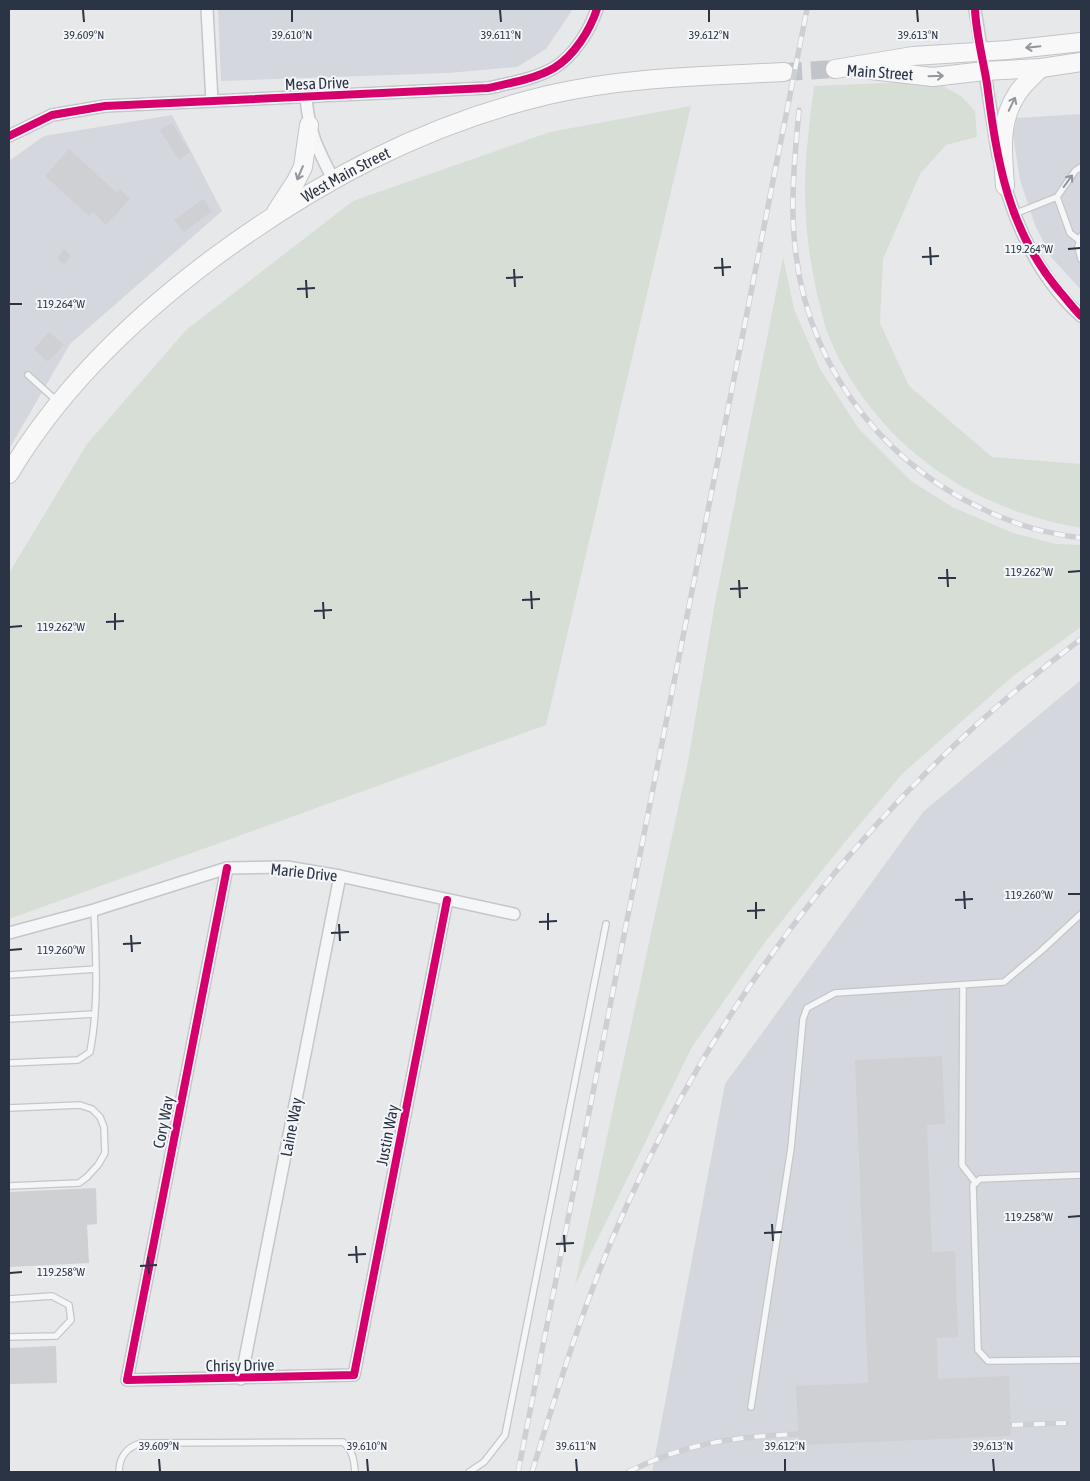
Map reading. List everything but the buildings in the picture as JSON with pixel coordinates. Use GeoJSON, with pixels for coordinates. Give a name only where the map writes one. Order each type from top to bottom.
{"type":"FeatureCollection","features":[{"type":"Feature","properties":{"kind":"main road","name":"Main Street"},"geometry":{"type":"LineString","coordinates":[[1081,42],[912,56],[835,69],[884,70],[934,77],[984,70],[1041,68],[1081,62]]}},
{"type":"Feature","properties":{"kind":"main road"},"geometry":{"type":"LineString","coordinates":[[1005,186],[1003,154],[1005,119],[1017,93],[1041,68]]}},
{"type":"Feature","properties":{"kind":"main road","name":"West Main Street"},"geometry":{"type":"LineString","coordinates":[[9,474],[58,402],[85,371],[144,314],[196,271],[274,216],[333,178],[403,144],[456,122],[546,95],[622,81],[784,72]]}},
{"type":"Feature","properties":{"kind":"main road"},"geometry":{"type":"LineString","coordinates":[[274,216],[300,174],[304,162],[309,125]]}},
{"type":"Feature","properties":{"kind":"street"},"geometry":{"type":"LineString","coordinates":[[207,9],[212,101]]}},
{"type":"Feature","properties":{"kind":"street","name":"Mesa Drive"},"geometry":{"type":"LineString","coordinates":[[9,136],[52,115],[105,106],[488,88],[530,77],[555,67],[569,55],[583,37],[597,9]]}},
{"type":"Feature","properties":{"kind":"street"},"geometry":{"type":"LineString","coordinates":[[975,9],[993,136],[1014,214],[1037,263],[1081,316]]}},
{"type":"Feature","properties":{"kind":"street"},"geometry":{"type":"LineString","coordinates":[[306,98],[309,125],[315,142],[333,178]]}},
{"type":"Feature","properties":{"kind":"street","name":"Marie Drive"},"geometry":{"type":"LineString","coordinates":[[9,933],[94,910],[227,868],[287,867],[340,876],[514,914]]}},
{"type":"Feature","properties":{"kind":"street","name":"Cory Way"},"geometry":{"type":"LineString","coordinates":[[127,1380],[227,868]]}},
{"type":"Feature","properties":{"kind":"street","name":"Laine Way"},"geometry":{"type":"LineString","coordinates":[[241,1378],[340,876]]}},
{"type":"Feature","properties":{"kind":"street","name":"Justin Way"},"geometry":{"type":"LineString","coordinates":[[354,1375],[447,900]]}},
{"type":"Feature","properties":{"kind":"street","name":"Chrisy Drive"},"geometry":{"type":"LineString","coordinates":[[127,1380],[354,1375]]}},
{"type":"Feature","properties":{"kind":"lane"},"geometry":{"type":"LineString","coordinates":[[1014,214],[1057,197],[1081,167]]}},
{"type":"Feature","properties":{"kind":"lane"},"geometry":{"type":"LineString","coordinates":[[1057,197],[1070,233],[1080,238],[1079,253],[1081,258]]}},
{"type":"Feature","properties":{"kind":"lane"},"geometry":{"type":"LineString","coordinates":[[28,375],[58,402]]}},
{"type":"Feature","properties":{"kind":"lane"},"geometry":{"type":"LineString","coordinates":[[9,1063],[78,1060],[90,1052],[93,1036],[96,969],[94,910]]}},
{"type":"Feature","properties":{"kind":"lane"},"geometry":{"type":"LineString","coordinates":[[751,1408],[791,1148],[803,1019],[807,1008],[835,993],[1004,982],[1041,952],[1081,914]]}},
{"type":"Feature","properties":{"kind":"lane"},"geometry":{"type":"LineString","coordinates":[[469,1472],[484,1462],[505,1435],[606,924]]}},
{"type":"Feature","properties":{"kind":"lane"},"geometry":{"type":"LineString","coordinates":[[9,975],[96,969]]}},
{"type":"Feature","properties":{"kind":"lane"},"geometry":{"type":"LineString","coordinates":[[963,985],[962,1165],[976,1183]]}},
{"type":"Feature","properties":{"kind":"lane"},"geometry":{"type":"LineString","coordinates":[[9,1019],[94,1014]]}},
{"type":"Feature","properties":{"kind":"lane"},"geometry":{"type":"LineString","coordinates":[[9,1108],[80,1105],[92,1110],[100,1117],[104,1127],[105,1153],[98,1165],[79,1183],[9,1186]]}},
{"type":"Feature","properties":{"kind":"lane"},"geometry":{"type":"LineString","coordinates":[[1081,1175],[980,1179],[973,1185],[978,1350],[988,1361],[1081,1360]]}},
{"type":"Feature","properties":{"kind":"lane"},"geometry":{"type":"LineString","coordinates":[[9,1299],[52,1296],[70,1305],[71,1320],[56,1336],[9,1337]]}},
{"type":"Feature","properties":{"kind":"lane"},"geometry":{"type":"LineString","coordinates":[[119,1472],[124,1452],[131,1446],[141,1443],[343,1442],[348,1446],[353,1456],[355,1472]]}},
{"type":"Feature","properties":{"kind":"shaded area"},"geometry":{"type":"Polygon","coordinates":[[[218,9],[573,9],[546,49],[517,67],[448,73],[221,81],[218,9]]]}},
{"type":"Feature","properties":{"kind":"shaded area"},"geometry":{"type":"Polygon","coordinates":[[[911,82],[943,86],[961,96],[975,111],[977,137],[946,145],[920,174],[883,259],[880,323],[909,386],[992,457],[1081,464],[1081,528],[1047,521],[1015,511],[984,498],[954,482],[927,463],[901,441],[878,417],[857,389],[828,334],[813,276],[805,208],[806,165],[814,86],[911,82]]]}},
{"type":"Feature","properties":{"kind":"shaded area"},"geometry":{"type":"Polygon","coordinates":[[[691,106],[546,725],[9,919],[9,573],[87,444],[186,330],[353,201],[550,132],[691,106]]]}},
{"type":"Feature","properties":{"kind":"shaded area"},"geometry":{"type":"Polygon","coordinates":[[[1081,114],[1081,290],[1051,257],[1035,225],[1020,180],[1013,135],[1017,118],[1081,114]]]}},
{"type":"Feature","properties":{"kind":"shaded area"},"geometry":{"type":"Polygon","coordinates":[[[172,115],[222,211],[70,344],[9,449],[9,161],[44,136],[172,115]]]}},
{"type":"Feature","properties":{"kind":"shaded area"},"geometry":{"type":"Polygon","coordinates":[[[783,257],[794,309],[820,369],[859,429],[911,481],[952,507],[1013,533],[1056,544],[1081,545],[1081,627],[1013,676],[902,774],[765,942],[692,1047],[575,1285],[687,767],[715,603],[783,257]]]}},
{"type":"Feature","properties":{"kind":"shaded area"},"geometry":{"type":"Polygon","coordinates":[[[1081,680],[1081,1472],[652,1472],[725,1084],[923,812],[1081,680]]]}},
{"type":"Feature","properties":{"kind":"tunnel"},"geometry":{"type":"LineString","coordinates":[[784,72],[835,69]]}},
{"type":"Feature","properties":{"kind":"railway"},"geometry":{"type":"LineString","coordinates":[[518,1472],[807,9]]}},
{"type":"Feature","properties":{"kind":"railway"},"geometry":{"type":"LineString","coordinates":[[799,110],[793,195],[795,246],[803,294],[818,339],[839,380],[866,418],[898,452],[934,481],[975,505],[1019,524],[1050,533],[1081,538]]}},
{"type":"Feature","properties":{"kind":"railway"},"geometry":{"type":"LineString","coordinates":[[532,1472],[587,1302],[628,1203],[669,1120],[714,1041],[764,965],[819,892],[878,823],[941,758],[1009,696],[1081,639]]}},
{"type":"Feature","properties":{"kind":"railway"},"geometry":{"type":"LineString","coordinates":[[1012,1425],[1066,1423]]}},
{"type":"Feature","properties":{"kind":"railway"},"geometry":{"type":"LineString","coordinates":[[628,1472],[670,1454],[710,1443],[752,1437],[797,1434]]}},
{"type":"Feature","properties":{"kind":"cycle path"},"geometry":{"type":"LineString","coordinates":[[9,136],[52,115],[105,106],[488,88],[539,75],[561,63],[575,50],[597,9]]}},
{"type":"Feature","properties":{"kind":"cycle path"},"geometry":{"type":"LineString","coordinates":[[975,9],[995,141],[1008,195],[1028,245],[1043,269],[1081,316]]}},
{"type":"Feature","properties":{"kind":"cycle path"},"geometry":{"type":"LineString","coordinates":[[227,868],[127,1380],[354,1375],[447,900]]}}]}
